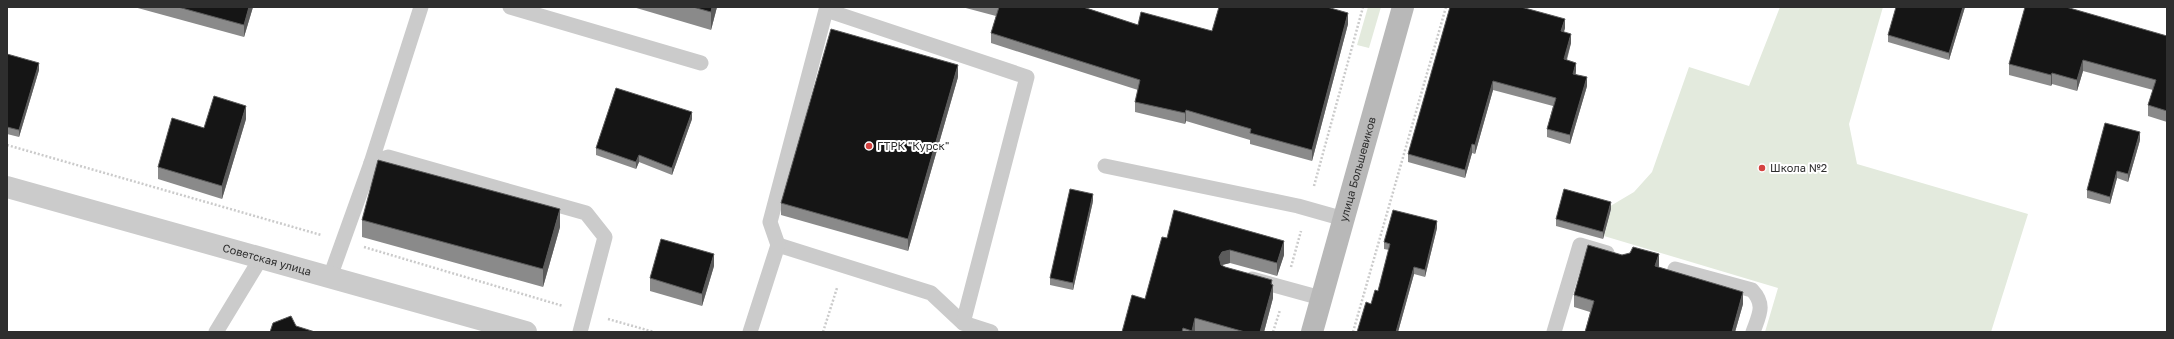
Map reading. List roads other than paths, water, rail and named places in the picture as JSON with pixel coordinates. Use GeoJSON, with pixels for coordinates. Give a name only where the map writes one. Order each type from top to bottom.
{"type":"FeatureCollection","features":[{"type":"Feature","properties":{"kind":"main road","name":"улица Большевиков"},"geometry":{"type":"LineString","coordinates":[[1312,332],[1403,7]]}},
{"type":"Feature","properties":{"kind":"street","name":"Советская улица"},"geometry":{"type":"LineString","coordinates":[[7,187],[330,277],[477,325],[526,332]]}},
{"type":"Feature","properties":{"kind":"lane"},"geometry":{"type":"LineString","coordinates":[[330,277],[371,163],[421,7]]}},
{"type":"Feature","properties":{"kind":"lane"},"geometry":{"type":"LineString","coordinates":[[510,7],[701,63]]}},
{"type":"Feature","properties":{"kind":"lane"},"geometry":{"type":"LineString","coordinates":[[750,332],[778,245],[770,222],[826,10],[1027,77],[963,323]]}},
{"type":"Feature","properties":{"kind":"lane"},"geometry":{"type":"LineString","coordinates":[[371,163],[388,158],[586,213],[605,237],[580,332]]}},
{"type":"Feature","properties":{"kind":"lane"},"geometry":{"type":"LineString","coordinates":[[1105,166],[1298,206],[1344,219]]}},
{"type":"Feature","properties":{"kind":"lane"},"geometry":{"type":"LineString","coordinates":[[778,245],[931,293],[963,323],[991,332]]}},
{"type":"Feature","properties":{"kind":"lane"},"geometry":{"type":"LineString","coordinates":[[1554,332],[1580,245],[1624,258]]}},
{"type":"Feature","properties":{"kind":"lane"},"geometry":{"type":"LineString","coordinates":[[216,332],[261,258]]}},
{"type":"Feature","properties":{"kind":"lane"},"geometry":{"type":"LineString","coordinates":[[1675,269],[1752,290],[1758,297],[1761,308],[1753,332]]}},
{"type":"Feature","properties":{"kind":"lane"},"geometry":{"type":"LineString","coordinates":[[1235,274],[1321,298]]}},
{"type":"Feature","properties":{"kind":"place","name":"ГТРК \"Курск\""},"geometry":{"type":"Point","coordinates":[869,146]}},
{"type":"Feature","properties":{"kind":"place","name":"Школа №2"},"geometry":{"type":"Point","coordinates":[1762,168]}}]}
